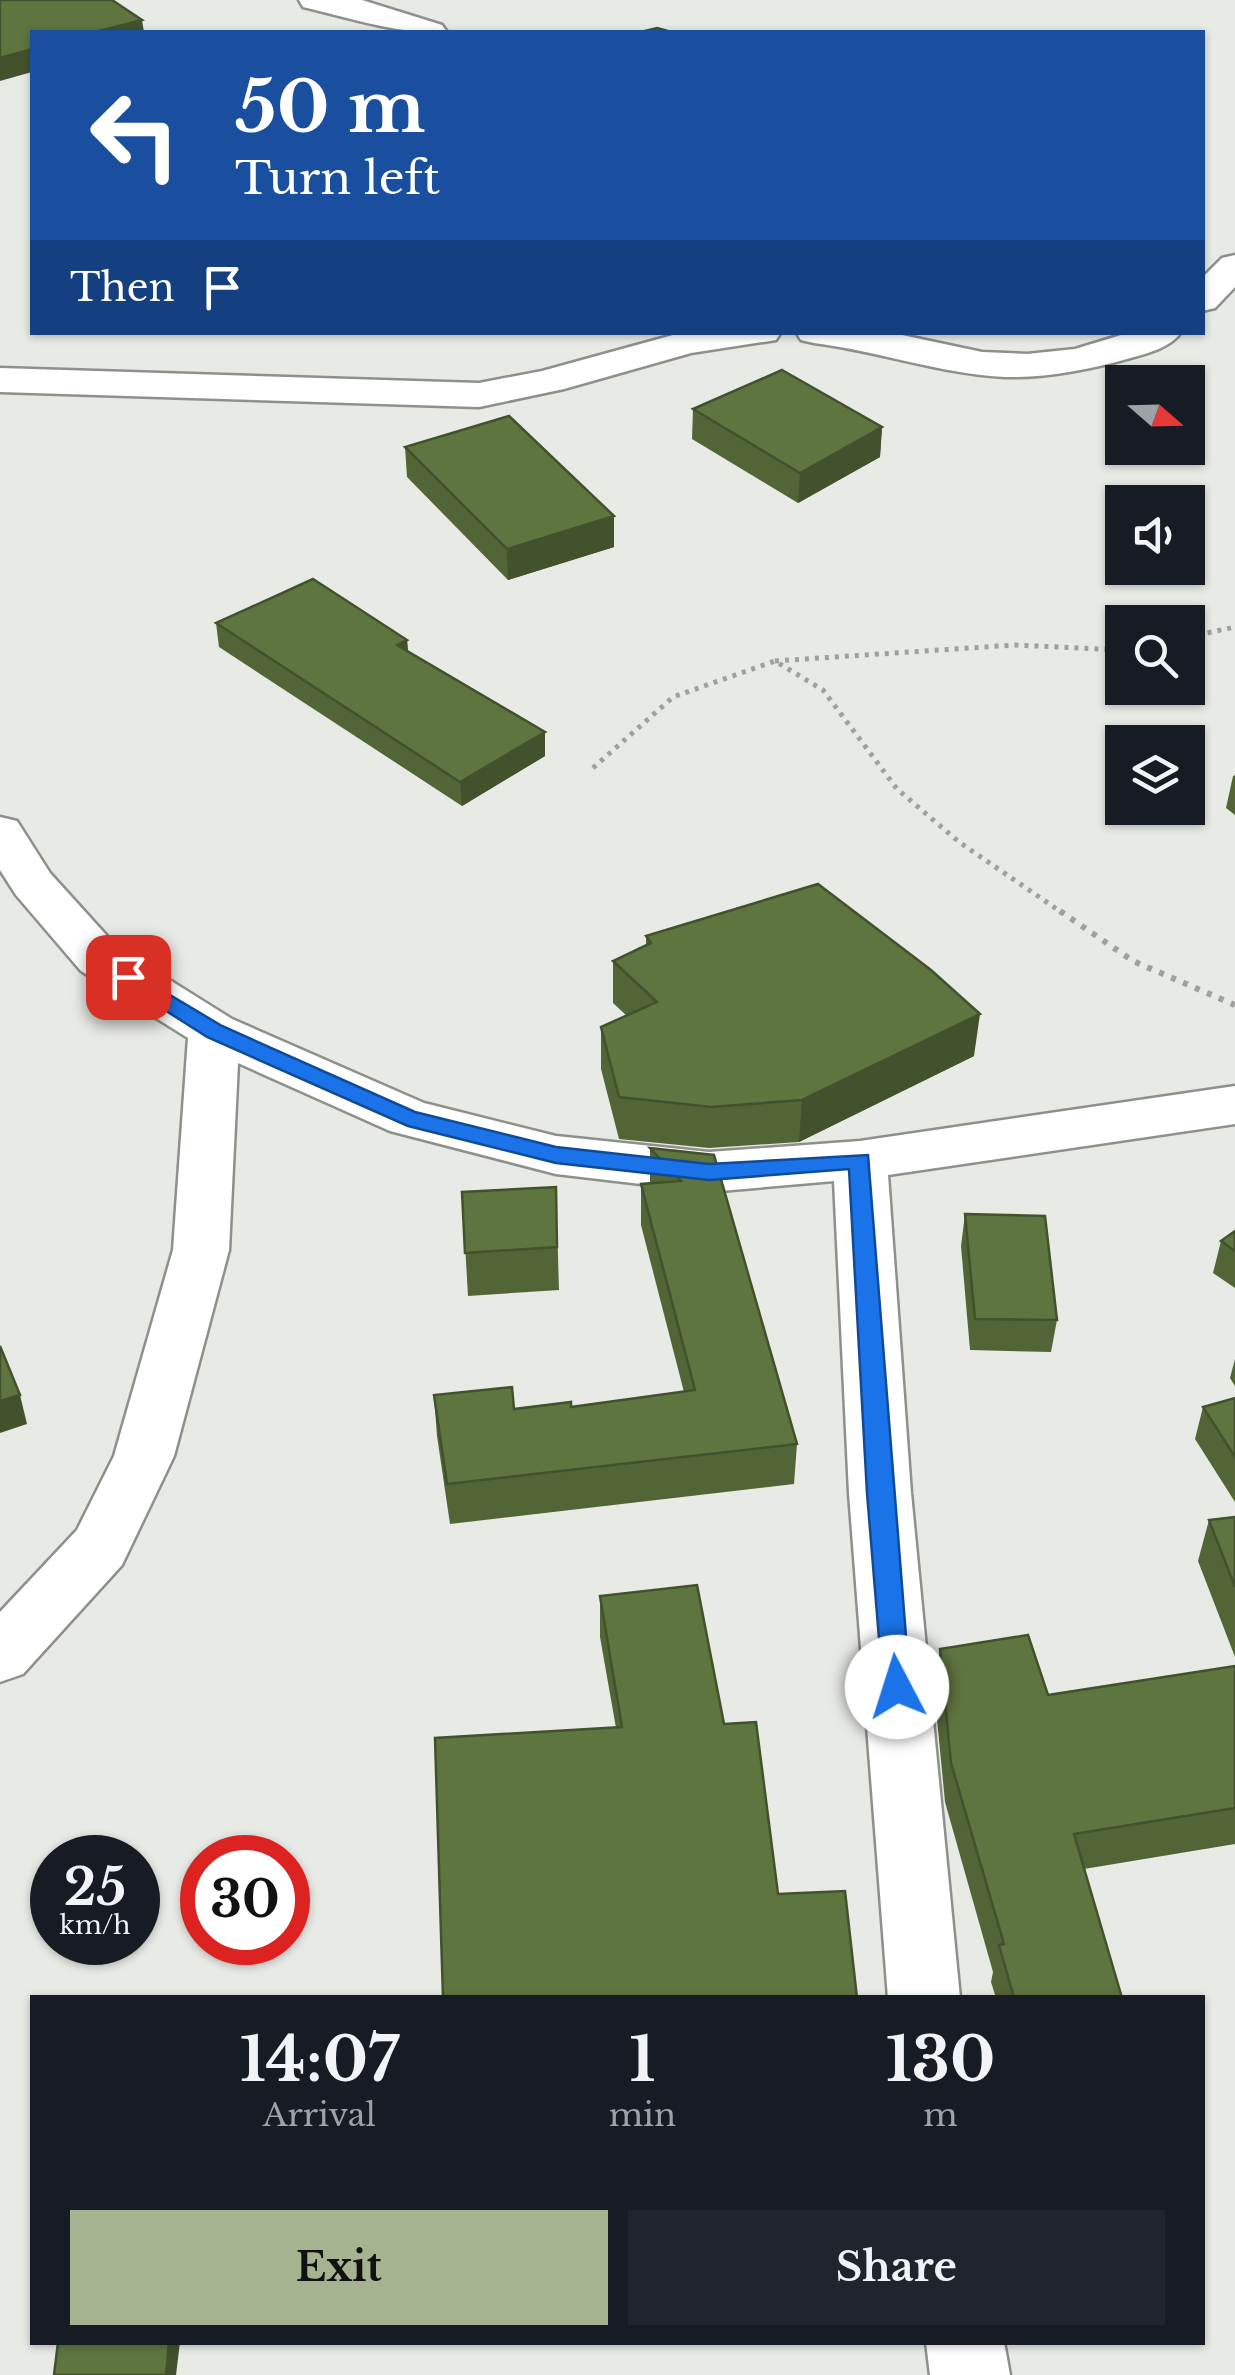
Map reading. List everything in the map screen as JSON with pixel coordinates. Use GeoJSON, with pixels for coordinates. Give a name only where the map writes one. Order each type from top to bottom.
{"type":"FeatureCollection","features":[{"type":"Feature","properties":{"kind":"street"},"geometry":{"type":"LineString","coordinates":[[314,0],[366,10],[425,30]]}},
{"type":"Feature","properties":{"kind":"street"},"geometry":{"type":"LineString","coordinates":[[1205,297],[1235,266]]}},
{"type":"Feature","properties":{"kind":"street"},"geometry":{"type":"LineString","coordinates":[[0,380],[478,395],[531,388],[682,343],[741,335]]}},
{"type":"Feature","properties":{"kind":"street"},"geometry":{"type":"LineString","coordinates":[[841,335],[986,364],[1068,362],[1131,348],[1157,335]]}},
{"type":"Feature","properties":{"kind":"street"},"geometry":{"type":"LineString","coordinates":[[0,832],[33,884],[99,959],[214,1032],[408,1118],[556,1155],[709,1172],[860,1160],[1235,1105]]}},
{"type":"Feature","properties":{"kind":"street"},"geometry":{"type":"LineString","coordinates":[[0,1655],[100,1547],[144,1456],[201,1250],[214,1032]]}},
{"type":"Feature","properties":{"kind":"street"},"geometry":{"type":"LineString","coordinates":[[860,1160],[880,1493],[924,1995]]}},
{"type":"Feature","properties":{"kind":"street"},"geometry":{"type":"LineString","coordinates":[[966,2345],[970,2375]]}},
{"type":"Feature","properties":{"kind":"path"},"geometry":{"type":"LineString","coordinates":[[1205,634],[1235,628]]}},
{"type":"Feature","properties":{"kind":"path"},"geometry":{"type":"LineString","coordinates":[[594,768],[673,696],[775,661],[1014,645],[1105,649]]}},
{"type":"Feature","properties":{"kind":"path"},"geometry":{"type":"LineString","coordinates":[[775,661],[823,690],[896,789],[959,842],[1133,961],[1235,1005]]}},
{"type":"Feature","properties":{"kind":"building"},"geometry":{"type":"Polygon","coordinates":[[[0,0],[112,0],[142,20],[103,30],[30,30],[30,50],[0,58],[0,0]]]}},
{"type":"Feature","properties":{"kind":"building"},"geometry":{"type":"Polygon","coordinates":[[[782,370],[882,427],[800,473],[693,409],[782,370]]]}},
{"type":"Feature","properties":{"kind":"building"},"geometry":{"type":"Polygon","coordinates":[[[509,416],[614,516],[507,549],[405,447],[509,416]]]}},
{"type":"Feature","properties":{"kind":"building"},"geometry":{"type":"Polygon","coordinates":[[[313,579],[407,640],[397,645],[545,732],[460,782],[216,623],[313,579]]]}},
{"type":"Feature","properties":{"kind":"building"},"geometry":{"type":"Polygon","coordinates":[[[818,884],[931,970],[980,1014],[802,1100],[711,1107],[619,1097],[601,1027],[657,1002],[613,961],[651,943],[646,936],[818,884]]]}},
{"type":"Feature","properties":{"kind":"building"},"geometry":{"type":"Polygon","coordinates":[[[650,1148],[714,1155],[797,1444],[447,1484],[434,1395],[512,1387],[514,1409],[571,1402],[571,1407],[695,1390],[641,1184],[681,1181],[650,1148]]]}},
{"type":"Feature","properties":{"kind":"building"},"geometry":{"type":"Polygon","coordinates":[[[556,1187],[557,1247],[465,1253],[462,1192],[556,1187]]]}},
{"type":"Feature","properties":{"kind":"building"},"geometry":{"type":"Polygon","coordinates":[[[965,1214],[1045,1216],[1057,1320],[975,1319],[965,1214]]]}},
{"type":"Feature","properties":{"kind":"building"},"geometry":{"type":"Polygon","coordinates":[[[1235,1231],[1235,1251],[1221,1241],[1235,1231]]]}},
{"type":"Feature","properties":{"kind":"building"},"geometry":{"type":"Polygon","coordinates":[[[0,1346],[20,1395],[0,1401],[0,1346]]]}},
{"type":"Feature","properties":{"kind":"building"},"geometry":{"type":"Polygon","coordinates":[[[1235,1398],[1235,1457],[1203,1407],[1235,1398]]]}},
{"type":"Feature","properties":{"kind":"building"},"geometry":{"type":"Polygon","coordinates":[[[1235,1517],[1235,1587],[1209,1520],[1235,1517]]]}},
{"type":"Feature","properties":{"kind":"building"},"geometry":{"type":"Polygon","coordinates":[[[697,1585],[724,1724],[756,1722],[778,1894],[845,1891],[857,1995],[443,1995],[435,1738],[622,1727],[600,1596],[697,1585]]]}},
{"type":"Feature","properties":{"kind":"building"},"geometry":{"type":"Polygon","coordinates":[[[1028,1635],[1048,1695],[1235,1666],[1235,1808],[1074,1834],[1121,1995],[1013,1995],[999,1945],[1004,1944],[951,1763],[940,1649],[1028,1635]]]}},
{"type":"Feature","properties":{"kind":"building"},"geometry":{"type":"Polygon","coordinates":[[[58,2345],[169,2345],[166,2375],[54,2375],[58,2345]]]}},
{"type":"Feature","properties":{"kind":"route"},"geometry":{"type":"LineString","coordinates":[[128,977],[214,1032],[408,1118],[556,1155],[709,1172],[860,1160],[880,1493],[897,1687]]}}]}
